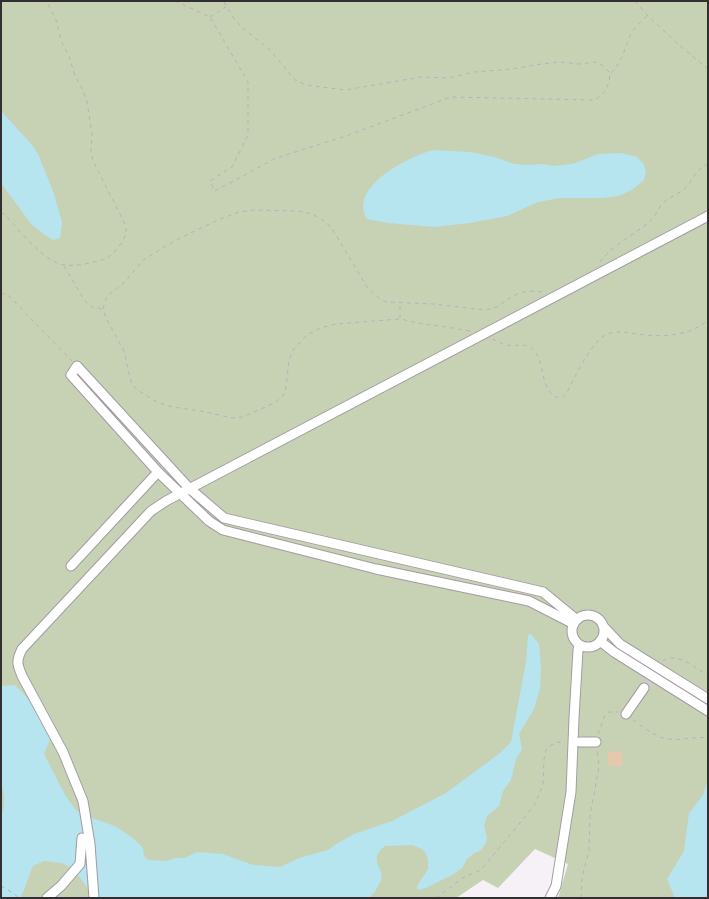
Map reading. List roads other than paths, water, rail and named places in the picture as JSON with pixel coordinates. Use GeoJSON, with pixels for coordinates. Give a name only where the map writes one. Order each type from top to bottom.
{"type":"FeatureCollection","features":[{"type":"Feature","properties":{"kind":"street"},"geometry":{"type":"LineString","coordinates":[[94,898],[90,844],[83,801],[63,752],[17,664],[18,656],[22,649],[151,511],[166,500],[708,216]]}},
{"type":"Feature","properties":{"kind":"street"},"geometry":{"type":"LineString","coordinates":[[77,366],[189,488],[224,518],[542,592],[576,622],[529,601],[376,569],[223,530],[209,521],[158,472],[71,374],[77,366]]}},
{"type":"Feature","properties":{"kind":"street"},"geometry":{"type":"LineString","coordinates":[[71,566],[158,472]]}},
{"type":"Feature","properties":{"kind":"street"},"geometry":{"type":"LineString","coordinates":[[603,626],[604,632],[600,641],[593,646],[584,647],[579,645],[573,638],[572,633],[576,622],[582,617],[592,616],[601,622],[620,644],[708,699]]}},
{"type":"Feature","properties":{"kind":"street"},"geometry":{"type":"LineString","coordinates":[[600,641],[614,652],[708,710]]}},
{"type":"Feature","properties":{"kind":"street"},"geometry":{"type":"LineString","coordinates":[[550,898],[556,886],[571,792],[579,645]]}},
{"type":"Feature","properties":{"kind":"street"},"geometry":{"type":"LineString","coordinates":[[626,714],[644,688]]}},
{"type":"Feature","properties":{"kind":"street"},"geometry":{"type":"LineString","coordinates":[[580,742],[596,742]]}},
{"type":"Feature","properties":{"kind":"street"},"geometry":{"type":"LineString","coordinates":[[47,898],[80,864],[82,838]]}},
{"type":"Feature","properties":{"kind":"water"},"geometry":{"type":"Polygon","coordinates":[[[1,111],[33,146],[39,156],[54,194],[62,222],[60,238],[53,240],[31,224],[1,183],[1,111]]]}},
{"type":"Feature","properties":{"kind":"water"},"geometry":{"type":"Polygon","coordinates":[[[433,150],[471,152],[515,164],[544,164],[552,166],[572,164],[598,154],[621,153],[637,157],[643,163],[646,171],[644,180],[632,190],[618,196],[560,198],[538,202],[507,216],[470,223],[434,227],[367,219],[363,207],[366,195],[373,185],[397,166],[433,150]]]}},
{"type":"Feature","properties":{"kind":"water"},"geometry":{"type":"Polygon","coordinates":[[[531,634],[539,644],[540,688],[534,709],[519,734],[522,749],[516,759],[511,780],[503,791],[499,806],[487,816],[484,826],[487,837],[486,843],[481,850],[467,859],[462,868],[454,874],[426,888],[418,890],[417,886],[428,869],[428,859],[422,849],[412,845],[385,846],[381,849],[377,859],[382,879],[374,893],[368,898],[98,898],[85,885],[74,869],[61,863],[44,861],[33,866],[20,898],[1,898],[1,816],[4,799],[1,783],[1,685],[15,685],[53,725],[54,735],[44,754],[65,795],[76,810],[115,826],[133,838],[143,848],[144,856],[149,860],[167,861],[175,858],[185,858],[197,852],[223,854],[253,865],[280,867],[299,858],[328,850],[354,834],[392,821],[446,793],[500,753],[511,742],[526,662],[528,635],[531,634]]]}},
{"type":"Feature","properties":{"kind":"water"},"geometry":{"type":"Polygon","coordinates":[[[708,780],[708,898],[675,898],[667,879],[684,851],[689,813],[703,795],[708,780]]]}},
{"type":"Feature","properties":{"kind":"tunnel"},"geometry":{"type":"LineString","coordinates":[[644,688],[660,666]]}}]}
